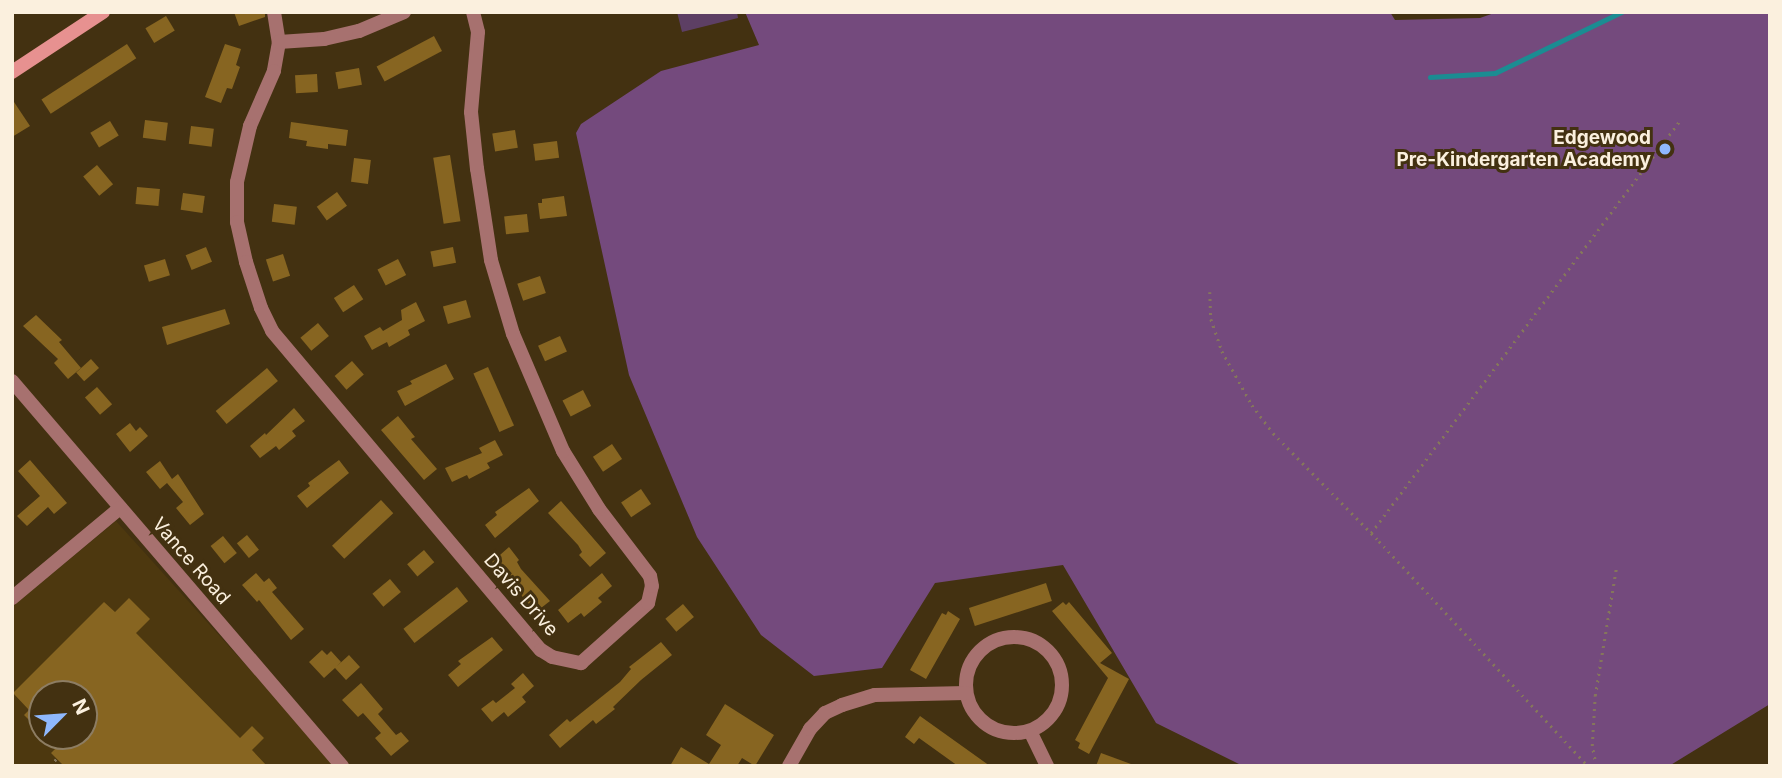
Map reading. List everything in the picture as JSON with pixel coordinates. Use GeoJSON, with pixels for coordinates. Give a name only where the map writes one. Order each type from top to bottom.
{"type":"FeatureCollection","features":[{"type":"Feature","properties":{"kind":"main road"},"geometry":{"type":"LineString","coordinates":[[12,72],[103,12]]}},
{"type":"Feature","properties":{"kind":"street","name":"Davis Drive"},"geometry":{"type":"LineString","coordinates":[[274,12],[279,42],[274,71],[240,159],[237,182],[237,222],[246,262],[272,331],[541,650],[552,657],[581,663],[648,603],[652,586],[650,576],[599,509],[563,451],[513,334],[491,260],[477,169],[471,111],[478,32],[473,12]]}},
{"type":"Feature","properties":{"kind":"street"},"geometry":{"type":"LineString","coordinates":[[279,42],[324,39],[359,31],[404,12]]}},
{"type":"Feature","properties":{"kind":"street","name":"Vance Road"},"geometry":{"type":"LineString","coordinates":[[12,381],[342,766]]}},
{"type":"Feature","properties":{"kind":"street"},"geometry":{"type":"LineString","coordinates":[[12,598],[120,508]]}},
{"type":"Feature","properties":{"kind":"street"},"geometry":{"type":"LineString","coordinates":[[1004,637],[1035,641],[1057,663],[1061,694],[1056,709],[1046,721],[1030,731],[1002,732],[989,727],[974,712],[966,693],[970,664],[990,643],[1004,637]]}},
{"type":"Feature","properties":{"kind":"street"},"geometry":{"type":"LineString","coordinates":[[789,766],[810,729],[825,713],[842,705],[875,695],[966,693]]}},
{"type":"Feature","properties":{"kind":"street"},"geometry":{"type":"LineString","coordinates":[[1030,731],[1048,766]]}},
{"type":"Feature","properties":{"kind":"path"},"geometry":{"type":"LineString","coordinates":[[1371,533],[1681,119]]}},
{"type":"Feature","properties":{"kind":"path"},"geometry":{"type":"LineString","coordinates":[[1210,292],[1211,319],[1222,351],[1252,405],[1273,433],[1371,533],[1588,766]]}},
{"type":"Feature","properties":{"kind":"path"},"geometry":{"type":"LineString","coordinates":[[1596,766],[1592,746],[1595,696],[1616,569]]}},
{"type":"Feature","properties":{"kind":"path"},"geometry":{"type":"LineString","coordinates":[[50,766],[57,758]]}},
{"type":"Feature","properties":{"kind":"shaded area"},"geometry":{"type":"Polygon","coordinates":[[[677,12],[737,12],[738,18],[682,32],[677,12]]]}},
{"type":"Feature","properties":{"kind":"shaded area"},"geometry":{"type":"Polygon","coordinates":[[[745,12],[1390,12],[1395,20],[1480,18],[1497,12],[1770,12],[1770,704],[1669,766],[1243,766],[1156,723],[1063,565],[935,583],[882,668],[814,676],[761,635],[697,537],[629,375],[576,133],[581,124],[661,71],[759,45],[745,12]]]}},
{"type":"Feature","properties":{"kind":"shaded area"},"geometry":{"type":"Polygon","coordinates":[[[116,521],[337,766],[12,766],[12,607],[116,521]]]}},
{"type":"Feature","properties":{"kind":"building"},"geometry":{"type":"Polygon","coordinates":[[[234,12],[265,12],[265,17],[239,26],[234,12]]]}},
{"type":"Feature","properties":{"kind":"building"},"geometry":{"type":"Polygon","coordinates":[[[166,16],[175,31],[154,43],[145,28],[166,16]]]}},
{"type":"Feature","properties":{"kind":"building"},"geometry":{"type":"Polygon","coordinates":[[[434,36],[442,51],[385,82],[377,67],[434,36]]]}},
{"type":"Feature","properties":{"kind":"building"},"geometry":{"type":"Polygon","coordinates":[[[127,44],[136,58],[51,114],[41,100],[127,44]]]}},
{"type":"Feature","properties":{"kind":"building"},"geometry":{"type":"Polygon","coordinates":[[[225,44],[241,49],[236,65],[240,67],[232,89],[227,88],[221,103],[205,97],[225,44]]]}},
{"type":"Feature","properties":{"kind":"building"},"geometry":{"type":"Polygon","coordinates":[[[359,68],[362,85],[338,89],[335,72],[359,68]]]}},
{"type":"Feature","properties":{"kind":"building"},"geometry":{"type":"Polygon","coordinates":[[[317,74],[318,92],[296,93],[295,75],[317,74]]]}},
{"type":"Feature","properties":{"kind":"building"},"geometry":{"type":"Polygon","coordinates":[[[12,99],[30,126],[12,137],[12,99]]]}},
{"type":"Feature","properties":{"kind":"building"},"geometry":{"type":"Polygon","coordinates":[[[145,120],[168,123],[166,141],[143,138],[145,120]]]}},
{"type":"Feature","properties":{"kind":"building"},"geometry":{"type":"Polygon","coordinates":[[[110,121],[119,136],[99,147],[90,133],[110,121]]]}},
{"type":"Feature","properties":{"kind":"building"},"geometry":{"type":"Polygon","coordinates":[[[291,122],[348,130],[346,146],[328,144],[328,149],[306,146],[307,141],[289,138],[291,122]]]}},
{"type":"Feature","properties":{"kind":"building"},"geometry":{"type":"Polygon","coordinates":[[[191,126],[214,129],[212,147],[189,144],[191,126]]]}},
{"type":"Feature","properties":{"kind":"building"},"geometry":{"type":"Polygon","coordinates":[[[515,130],[518,148],[495,151],[492,134],[515,130]]]}},
{"type":"Feature","properties":{"kind":"building"},"geometry":{"type":"Polygon","coordinates":[[[557,141],[559,158],[535,161],[533,144],[557,141]]]}},
{"type":"Feature","properties":{"kind":"building"},"geometry":{"type":"Polygon","coordinates":[[[450,155],[460,221],[444,224],[433,158],[450,155]]]}},
{"type":"Feature","properties":{"kind":"building"},"geometry":{"type":"Polygon","coordinates":[[[354,158],[371,160],[368,184],[351,182],[354,158]]]}},
{"type":"Feature","properties":{"kind":"building"},"geometry":{"type":"Polygon","coordinates":[[[97,165],[113,184],[99,196],[83,177],[97,165]]]}},
{"type":"Feature","properties":{"kind":"building"},"geometry":{"type":"Polygon","coordinates":[[[137,187],[160,189],[158,206],[136,204],[137,187]]]}},
{"type":"Feature","properties":{"kind":"building"},"geometry":{"type":"Polygon","coordinates":[[[337,192],[347,206],[327,220],[317,207],[337,192]]]}},
{"type":"Feature","properties":{"kind":"building"},"geometry":{"type":"Polygon","coordinates":[[[183,193],[205,196],[202,213],[181,210],[183,193]]]}},
{"type":"Feature","properties":{"kind":"building"},"geometry":{"type":"Polygon","coordinates":[[[564,196],[567,216],[540,219],[538,203],[542,203],[542,199],[564,196]]]}},
{"type":"Feature","properties":{"kind":"building"},"geometry":{"type":"Polygon","coordinates":[[[274,204],[297,207],[295,225],[272,222],[274,204]]]}},
{"type":"Feature","properties":{"kind":"building"},"geometry":{"type":"Polygon","coordinates":[[[527,214],[529,232],[506,234],[504,216],[527,214]]]}},
{"type":"Feature","properties":{"kind":"building"},"geometry":{"type":"Polygon","coordinates":[[[206,247],[212,262],[192,270],[186,255],[206,247]]]}},
{"type":"Feature","properties":{"kind":"building"},"geometry":{"type":"Polygon","coordinates":[[[453,247],[456,263],[433,267],[430,251],[453,247]]]}},
{"type":"Feature","properties":{"kind":"building"},"geometry":{"type":"Polygon","coordinates":[[[283,254],[290,276],[273,281],[266,260],[283,254]]]}},
{"type":"Feature","properties":{"kind":"building"},"geometry":{"type":"Polygon","coordinates":[[[165,259],[170,275],[149,282],[144,265],[165,259]]]}},
{"type":"Feature","properties":{"kind":"building"},"geometry":{"type":"Polygon","coordinates":[[[398,259],[406,275],[386,285],[378,269],[398,259]]]}},
{"type":"Feature","properties":{"kind":"building"},"geometry":{"type":"Polygon","coordinates":[[[540,276],[546,293],[523,301],[517,284],[540,276]]]}},
{"type":"Feature","properties":{"kind":"building"},"geometry":{"type":"Polygon","coordinates":[[[354,285],[363,299],[343,312],[334,298],[354,285]]]}},
{"type":"Feature","properties":{"kind":"building"},"geometry":{"type":"Polygon","coordinates":[[[466,300],[471,317],[448,324],[443,307],[466,300]]]}},
{"type":"Feature","properties":{"kind":"building"},"geometry":{"type":"Polygon","coordinates":[[[416,302],[425,321],[408,330],[410,335],[389,347],[387,342],[372,350],[364,336],[380,327],[383,331],[402,320],[401,310],[416,302]]]}},
{"type":"Feature","properties":{"kind":"building"},"geometry":{"type":"Polygon","coordinates":[[[225,309],[230,324],[167,345],[162,327],[225,309]]]}},
{"type":"Feature","properties":{"kind":"building"},"geometry":{"type":"Polygon","coordinates":[[[36,315],[62,340],[59,342],[81,368],[68,379],[54,363],[58,359],[23,326],[36,315]]]}},
{"type":"Feature","properties":{"kind":"building"},"geometry":{"type":"Polygon","coordinates":[[[318,323],[329,336],[311,351],[300,338],[318,323]]]}},
{"type":"Feature","properties":{"kind":"building"},"geometry":{"type":"Polygon","coordinates":[[[560,336],[567,352],[545,361],[538,346],[560,336]]]}},
{"type":"Feature","properties":{"kind":"building"},"geometry":{"type":"Polygon","coordinates":[[[91,359],[99,368],[84,381],[76,372],[91,359]]]}},
{"type":"Feature","properties":{"kind":"building"},"geometry":{"type":"Polygon","coordinates":[[[352,361],[364,375],[346,390],[335,376],[352,361]]]}},
{"type":"Feature","properties":{"kind":"building"},"geometry":{"type":"Polygon","coordinates":[[[446,364],[454,379],[405,406],[397,391],[412,384],[410,381],[446,364]]]}},
{"type":"Feature","properties":{"kind":"building"},"geometry":{"type":"Polygon","coordinates":[[[488,367],[514,425],[499,432],[473,374],[488,367]]]}},
{"type":"Feature","properties":{"kind":"building"},"geometry":{"type":"Polygon","coordinates":[[[267,368],[278,381],[227,424],[216,411],[267,368]]]}},
{"type":"Feature","properties":{"kind":"building"},"geometry":{"type":"Polygon","coordinates":[[[97,387],[112,404],[100,415],[85,397],[97,387]]]}},
{"type":"Feature","properties":{"kind":"building"},"geometry":{"type":"Polygon","coordinates":[[[583,390],[591,406],[571,416],[563,400],[583,390]]]}},
{"type":"Feature","properties":{"kind":"building"},"geometry":{"type":"Polygon","coordinates":[[[294,408],[305,421],[292,431],[296,436],[279,450],[276,446],[260,458],[250,446],[265,433],[266,435],[294,408]]]}},
{"type":"Feature","properties":{"kind":"building"},"geometry":{"type":"Polygon","coordinates":[[[398,416],[415,437],[411,439],[437,469],[424,480],[381,430],[398,416]]]}},
{"type":"Feature","properties":{"kind":"building"},"geometry":{"type":"Polygon","coordinates":[[[130,423],[136,431],[140,427],[148,436],[130,452],[116,434],[130,423]]]}},
{"type":"Feature","properties":{"kind":"building"},"geometry":{"type":"Polygon","coordinates":[[[495,440],[503,455],[487,463],[490,468],[469,479],[467,475],[452,482],[445,468],[482,453],[479,448],[495,440]]]}},
{"type":"Feature","properties":{"kind":"building"},"geometry":{"type":"Polygon","coordinates":[[[612,444],[622,459],[603,472],[593,457],[612,444]]]}},
{"type":"Feature","properties":{"kind":"building"},"geometry":{"type":"Polygon","coordinates":[[[30,460],[67,503],[54,514],[48,507],[27,526],[17,516],[40,496],[18,471],[30,460]]]}},
{"type":"Feature","properties":{"kind":"building"},"geometry":{"type":"Polygon","coordinates":[[[339,460],[349,473],[307,508],[297,496],[310,486],[308,483],[339,460]]]}},
{"type":"Feature","properties":{"kind":"building"},"geometry":{"type":"Polygon","coordinates":[[[160,461],[172,479],[178,474],[204,514],[190,525],[176,508],[183,502],[167,483],[160,489],[146,472],[160,461]]]}},
{"type":"Feature","properties":{"kind":"building"},"geometry":{"type":"Polygon","coordinates":[[[529,488],[539,501],[495,538],[485,525],[497,515],[495,512],[529,488]]]}},
{"type":"Feature","properties":{"kind":"building"},"geometry":{"type":"Polygon","coordinates":[[[641,489],[651,504],[631,517],[621,502],[641,489]]]}},
{"type":"Feature","properties":{"kind":"building"},"geometry":{"type":"Polygon","coordinates":[[[381,500],[393,513],[344,559],[332,546],[381,500]]]}},
{"type":"Feature","properties":{"kind":"building"},"geometry":{"type":"Polygon","coordinates":[[[561,501],[606,553],[590,567],[579,555],[582,552],[578,545],[548,513],[561,501]]]}},
{"type":"Feature","properties":{"kind":"building"},"geometry":{"type":"Polygon","coordinates":[[[247,535],[259,550],[249,558],[237,543],[247,535]]]}},
{"type":"Feature","properties":{"kind":"building"},"geometry":{"type":"Polygon","coordinates":[[[223,536],[237,553],[224,563],[211,546],[223,536]]]}},
{"type":"Feature","properties":{"kind":"building"},"geometry":{"type":"Polygon","coordinates":[[[509,547],[519,560],[517,562],[521,569],[550,601],[536,612],[492,562],[509,547]]]}},
{"type":"Feature","properties":{"kind":"building"},"geometry":{"type":"Polygon","coordinates":[[[424,550],[434,562],[417,576],[407,564],[424,550]]]}},
{"type":"Feature","properties":{"kind":"building"},"geometry":{"type":"Polygon","coordinates":[[[256,573],[264,582],[269,578],[277,588],[272,592],[304,629],[291,640],[259,600],[257,602],[242,585],[256,573]]]}},
{"type":"Feature","properties":{"kind":"building"},"geometry":{"type":"Polygon","coordinates":[[[602,573],[612,586],[598,598],[602,602],[584,617],[581,613],[568,623],[558,610],[602,573]]]}},
{"type":"Feature","properties":{"kind":"building"},"geometry":{"type":"Polygon","coordinates":[[[390,579],[401,592],[383,607],[372,594],[390,579]]]}},
{"type":"Feature","properties":{"kind":"building"},"geometry":{"type":"Polygon","coordinates":[[[1046,583],[1052,601],[975,626],[969,608],[1046,583]]]}},
{"type":"Feature","properties":{"kind":"building"},"geometry":{"type":"Polygon","coordinates":[[[457,587],[468,601],[414,643],[403,629],[457,587]]]}},
{"type":"Feature","properties":{"kind":"building"},"geometry":{"type":"Polygon","coordinates":[[[129,598],[150,619],[136,633],[240,738],[252,726],[264,738],[252,750],[267,766],[64,766],[51,753],[54,750],[98,750],[98,680],[28,680],[28,709],[13,693],[104,602],[115,612],[129,598]]]}},
{"type":"Feature","properties":{"kind":"building"},"geometry":{"type":"Polygon","coordinates":[[[1063,602],[1066,605],[1069,602],[1112,653],[1100,663],[1129,679],[1089,754],[1078,748],[1080,743],[1075,740],[1108,678],[1052,611],[1063,602]]]}},
{"type":"Feature","properties":{"kind":"building"},"geometry":{"type":"Polygon","coordinates":[[[683,604],[694,617],[676,632],[665,619],[683,604]]]}},
{"type":"Feature","properties":{"kind":"building"},"geometry":{"type":"Polygon","coordinates":[[[948,611],[960,619],[926,679],[910,670],[942,613],[946,615],[948,611]]]}},
{"type":"Feature","properties":{"kind":"building"},"geometry":{"type":"Polygon","coordinates":[[[492,637],[503,650],[458,687],[448,675],[461,664],[458,661],[492,637]]]}},
{"type":"Feature","properties":{"kind":"building"},"geometry":{"type":"Polygon","coordinates":[[[661,642],[672,655],[641,680],[613,707],[615,709],[596,724],[593,720],[560,748],[549,735],[567,719],[570,722],[620,682],[631,669],[629,667],[661,642]]]}},
{"type":"Feature","properties":{"kind":"building"},"geometry":{"type":"Polygon","coordinates":[[[322,650],[327,655],[331,651],[341,662],[337,666],[349,655],[360,667],[346,680],[335,668],[324,678],[309,662],[322,650]]]}},
{"type":"Feature","properties":{"kind":"building"},"geometry":{"type":"Polygon","coordinates":[[[523,673],[534,686],[522,697],[526,702],[508,717],[504,712],[492,722],[481,709],[493,700],[496,703],[515,688],[511,684],[523,673]]]}},
{"type":"Feature","properties":{"kind":"building"},"geometry":{"type":"Polygon","coordinates":[[[361,683],[383,709],[378,714],[396,735],[401,732],[409,741],[391,756],[375,738],[381,733],[363,713],[358,717],[342,700],[361,683]]]}},
{"type":"Feature","properties":{"kind":"building"},"geometry":{"type":"Polygon","coordinates":[[[725,704],[774,735],[755,766],[742,758],[737,766],[670,766],[681,747],[709,764],[721,745],[706,735],[725,704]]]}},
{"type":"Feature","properties":{"kind":"building"},"geometry":{"type":"Polygon","coordinates":[[[920,716],[990,766],[958,766],[919,738],[914,744],[905,737],[920,716]]]}},
{"type":"Feature","properties":{"kind":"building"},"geometry":{"type":"Polygon","coordinates":[[[1101,753],[1131,764],[1131,766],[1096,766],[1101,753]]]}},
{"type":"Feature","properties":{"kind":"waterway"},"geometry":{"type":"LineString","coordinates":[[1430,77],[1495,73],[1622,12]]}},
{"type":"Feature","properties":{"kind":"place","name":"Edgewood Pre-Kindergarten Academy"},"geometry":{"type":"Point","coordinates":[1665,149]}}]}
